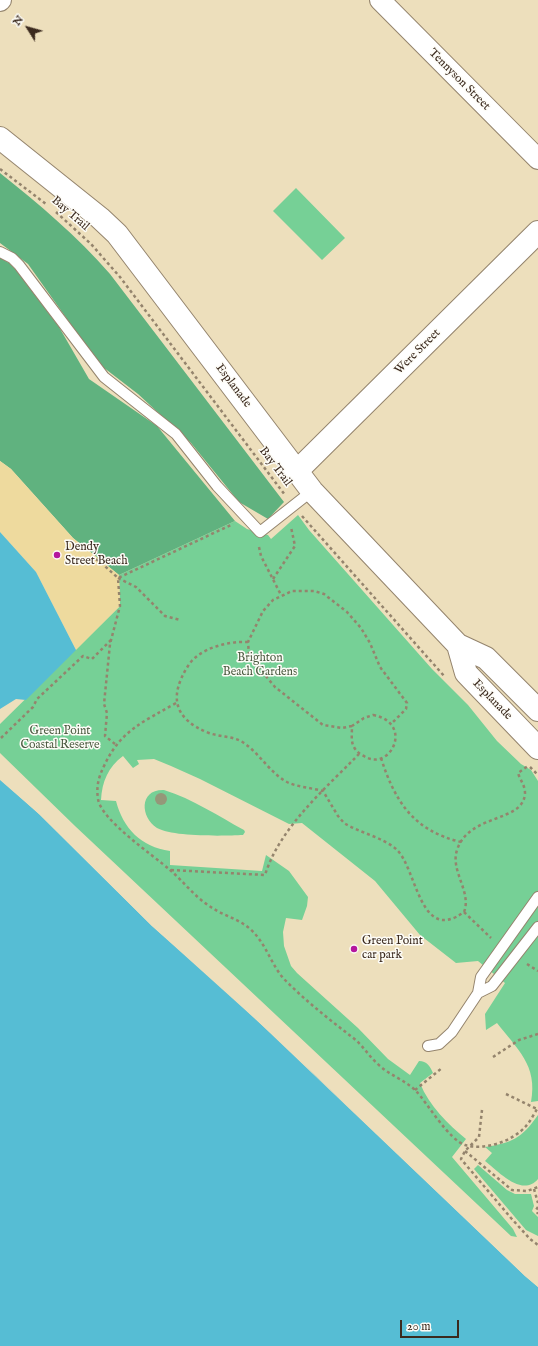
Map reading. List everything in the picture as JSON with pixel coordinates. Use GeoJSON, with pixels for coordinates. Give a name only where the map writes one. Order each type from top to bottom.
{"type":"FeatureCollection","features":[{"type":"Feature","properties":{"kind":"main road","name":"Esplanade"},"geometry":{"type":"LineString","coordinates":[[0,138],[100,218],[117,234],[312,490],[458,645],[486,658],[538,710]]}},
{"type":"Feature","properties":{"kind":"main road","name":"Were Street"},"geometry":{"type":"LineString","coordinates":[[297,471],[538,232]]}},
{"type":"Feature","properties":{"kind":"main road","name":"Esplanade"},"geometry":{"type":"LineString","coordinates":[[458,645],[466,673],[530,758]]}},
{"type":"Feature","properties":{"kind":"street","name":"Tennyson Street"},"geometry":{"type":"LineString","coordinates":[[380,0],[538,159]]}},
{"type":"Feature","properties":{"kind":"lane"},"geometry":{"type":"LineString","coordinates":[[0,252],[12,258],[19,265],[104,377],[176,434],[217,486],[260,532],[312,490]]}},
{"type":"Feature","properties":{"kind":"lane"},"geometry":{"type":"LineString","coordinates":[[428,1046],[437,1046],[450,1036],[478,993],[481,977],[500,948],[538,897]]}},
{"type":"Feature","properties":{"kind":"lane"},"geometry":{"type":"LineString","coordinates":[[478,993],[492,986],[538,927]]}},
{"type":"Feature","properties":{"kind":"path","name":"Bay Trail"},"geometry":{"type":"LineString","coordinates":[[0,169],[49,206]]}},
{"type":"Feature","properties":{"kind":"path","name":"Bay Trail"},"geometry":{"type":"LineString","coordinates":[[54,210],[91,244],[120,277],[291,508],[314,531],[449,681]]}},
{"type":"Feature","properties":{"kind":"path"},"geometry":{"type":"LineString","coordinates":[[273,579],[295,546],[291,508]]}},
{"type":"Feature","properties":{"kind":"path"},"geometry":{"type":"LineString","coordinates":[[118,578],[246,518]]}},
{"type":"Feature","properties":{"kind":"path"},"geometry":{"type":"LineString","coordinates":[[275,521],[275,528],[264,537],[259,544],[261,556],[281,595]]}},
{"type":"Feature","properties":{"kind":"path"},"geometry":{"type":"LineString","coordinates":[[90,559],[98,560],[118,578],[136,587],[165,616],[180,620]]}},
{"type":"Feature","properties":{"kind":"path"},"geometry":{"type":"LineString","coordinates":[[115,744],[105,736],[107,713],[104,704],[111,640],[120,606],[118,578]]}},
{"type":"Feature","properties":{"kind":"path"},"geometry":{"type":"LineString","coordinates":[[352,726],[353,745],[359,754],[366,758],[381,758],[390,753],[396,743],[396,732],[392,723],[383,717],[373,715],[364,718],[352,726],[342,728],[323,725],[264,676],[249,655],[248,642],[263,611],[273,600],[281,595],[292,591],[314,591],[324,594],[347,612],[361,628],[370,643],[380,667],[407,703],[406,709],[392,723]]}},
{"type":"Feature","properties":{"kind":"path"},"geometry":{"type":"LineString","coordinates":[[1,738],[33,706],[37,699],[83,656],[92,659],[111,640]]}},
{"type":"Feature","properties":{"kind":"path"},"geometry":{"type":"LineString","coordinates":[[248,642],[237,642],[213,648],[192,659],[183,673],[175,694],[176,703],[192,724],[210,733],[244,743],[269,768],[288,783],[322,791],[344,823],[397,850],[410,875],[418,896],[424,906],[436,918],[449,920],[464,912]]}},
{"type":"Feature","properties":{"kind":"path"},"geometry":{"type":"LineString","coordinates":[[176,703],[129,731],[115,744],[96,782],[100,807],[111,820],[171,870],[203,902],[215,910],[237,919],[248,927],[263,944],[271,961],[287,982],[352,1037],[381,1068],[406,1082],[415,1090],[437,1119],[464,1145],[480,1146],[508,1140],[528,1125],[537,1108],[506,1094]]}},
{"type":"Feature","properties":{"kind":"path"},"geometry":{"type":"LineString","coordinates":[[171,870],[265,875],[270,859],[289,831],[322,791],[359,754]]}},
{"type":"Feature","properties":{"kind":"path"},"geometry":{"type":"LineString","coordinates":[[381,758],[396,796],[418,822],[429,831],[461,842]]}},
{"type":"Feature","properties":{"kind":"path"},"geometry":{"type":"LineString","coordinates":[[464,912],[466,900],[456,866],[457,850],[461,842],[472,828],[512,813],[519,808],[523,802],[525,791],[518,773],[530,758],[538,775]]}},
{"type":"Feature","properties":{"kind":"path"},"geometry":{"type":"LineString","coordinates":[[464,912],[500,948]]}},
{"type":"Feature","properties":{"kind":"path"},"geometry":{"type":"LineString","coordinates":[[493,1057],[519,1040],[538,1034]]}},
{"type":"Feature","properties":{"kind":"path"},"geometry":{"type":"LineString","coordinates":[[415,1090],[442,1068]]}},
{"type":"Feature","properties":{"kind":"path"},"geometry":{"type":"LineString","coordinates":[[482,1110],[479,1137],[465,1151],[461,1159],[511,1218],[530,1239],[538,1245]]}},
{"type":"Feature","properties":{"kind":"path"},"geometry":{"type":"LineString","coordinates":[[465,1151],[512,1190],[521,1191],[538,1187]]}},
{"type":"Feature","properties":{"kind":"path"},"geometry":{"type":"LineString","coordinates":[[534,1189],[538,1203]]}},
{"type":"Feature","properties":{"kind":"path"},"geometry":{"type":"LineString","coordinates":[[538,1207],[536,1210],[538,1214]]}},
{"type":"Feature","properties":{"kind":"green space"},"geometry":{"type":"Polygon","coordinates":[[[0,173],[57,221],[110,274],[284,502],[268,519],[239,502],[191,443],[138,394],[99,364],[28,264],[0,243],[0,173]]]}},
{"type":"Feature","properties":{"kind":"green space"},"geometry":{"type":"Polygon","coordinates":[[[296,188],[345,238],[322,260],[273,211],[296,188]]]}},
{"type":"Feature","properties":{"kind":"green space"},"geometry":{"type":"Polygon","coordinates":[[[0,258],[9,263],[16,270],[59,327],[89,379],[157,426],[235,521],[119,575],[73,538],[11,469],[0,461],[0,258]]]}},
{"type":"Feature","properties":{"kind":"green space","name":"Brighton Beach Gardens"},"geometry":{"type":"Polygon","coordinates":[[[298,515],[309,530],[432,669],[468,705],[497,741],[521,764],[531,770],[538,781],[538,1101],[531,1102],[531,1078],[529,1068],[524,1058],[497,1023],[486,1030],[485,1014],[505,983],[478,961],[456,963],[420,935],[375,881],[302,823],[289,824],[200,779],[154,759],[137,760],[139,764],[133,768],[123,756],[113,765],[104,781],[101,800],[116,801],[123,820],[142,841],[160,849],[170,851],[170,865],[262,871],[266,855],[289,871],[308,897],[307,906],[302,920],[286,918],[283,932],[284,946],[291,966],[358,1028],[388,1059],[410,1075],[419,1061],[426,1063],[429,1066],[433,1073],[420,1083],[428,1099],[452,1127],[466,1139],[452,1157],[513,1229],[517,1237],[511,1236],[75,826],[0,753],[0,724],[120,606],[119,575],[235,521],[247,529],[268,535],[271,539],[298,515]]]}},
{"type":"Feature","properties":{"kind":"green space"},"geometry":{"type":"Polygon","coordinates":[[[164,790],[195,803],[244,830],[245,832],[243,835],[199,835],[175,833],[157,828],[147,817],[145,804],[146,799],[150,794],[156,791],[164,790]]]}},
{"type":"Feature","properties":{"kind":"green space"},"geometry":{"type":"Polygon","coordinates":[[[538,1115],[538,1179],[532,1184],[525,1186],[510,1181],[485,1161],[492,1153],[485,1147],[502,1144],[516,1138],[527,1129],[538,1115]]]}},
{"type":"Feature","properties":{"kind":"green space"},"geometry":{"type":"Polygon","coordinates":[[[478,1165],[507,1190],[515,1194],[531,1194],[534,1206],[532,1211],[538,1217],[538,1236],[526,1230],[474,1169],[478,1165]]]}},
{"type":"Feature","properties":{"kind":"sand","name":"Dendy Street Beach"},"geometry":{"type":"Polygon","coordinates":[[[0,461],[11,469],[73,538],[119,575],[120,606],[76,650],[36,572],[0,532],[0,461]]]}},
{"type":"Feature","properties":{"kind":"water"},"geometry":{"type":"Polygon","coordinates":[[[0,532],[36,572],[76,650],[26,700],[16,699],[0,709],[0,532]]]}},
{"type":"Feature","properties":{"kind":"water"},"geometry":{"type":"Polygon","coordinates":[[[0,779],[39,814],[152,926],[273,1035],[538,1287],[538,1346],[0,1346],[0,779]]]}},
{"type":"Feature","properties":{"kind":"pier"},"geometry":{"type":"Polygon","coordinates":[[[0,777],[41,813],[154,925],[274,1034],[317,1077],[538,1284],[538,1287],[227,992],[152,926],[39,814],[0,780],[0,777]]]}},
{"type":"Feature","properties":{"kind":"place","name":"Dendy Street Beach"},"geometry":{"type":"Point","coordinates":[57,555]}},
{"type":"Feature","properties":{"kind":"place","name":"Green Point car park"},"geometry":{"type":"Point","coordinates":[354,949]}},
{"type":"Feature","properties":{"kind":"park label","name":"Green Point Coastal Reserve"},"geometry":{"type":"Point","coordinates":[60,739]}}]}
